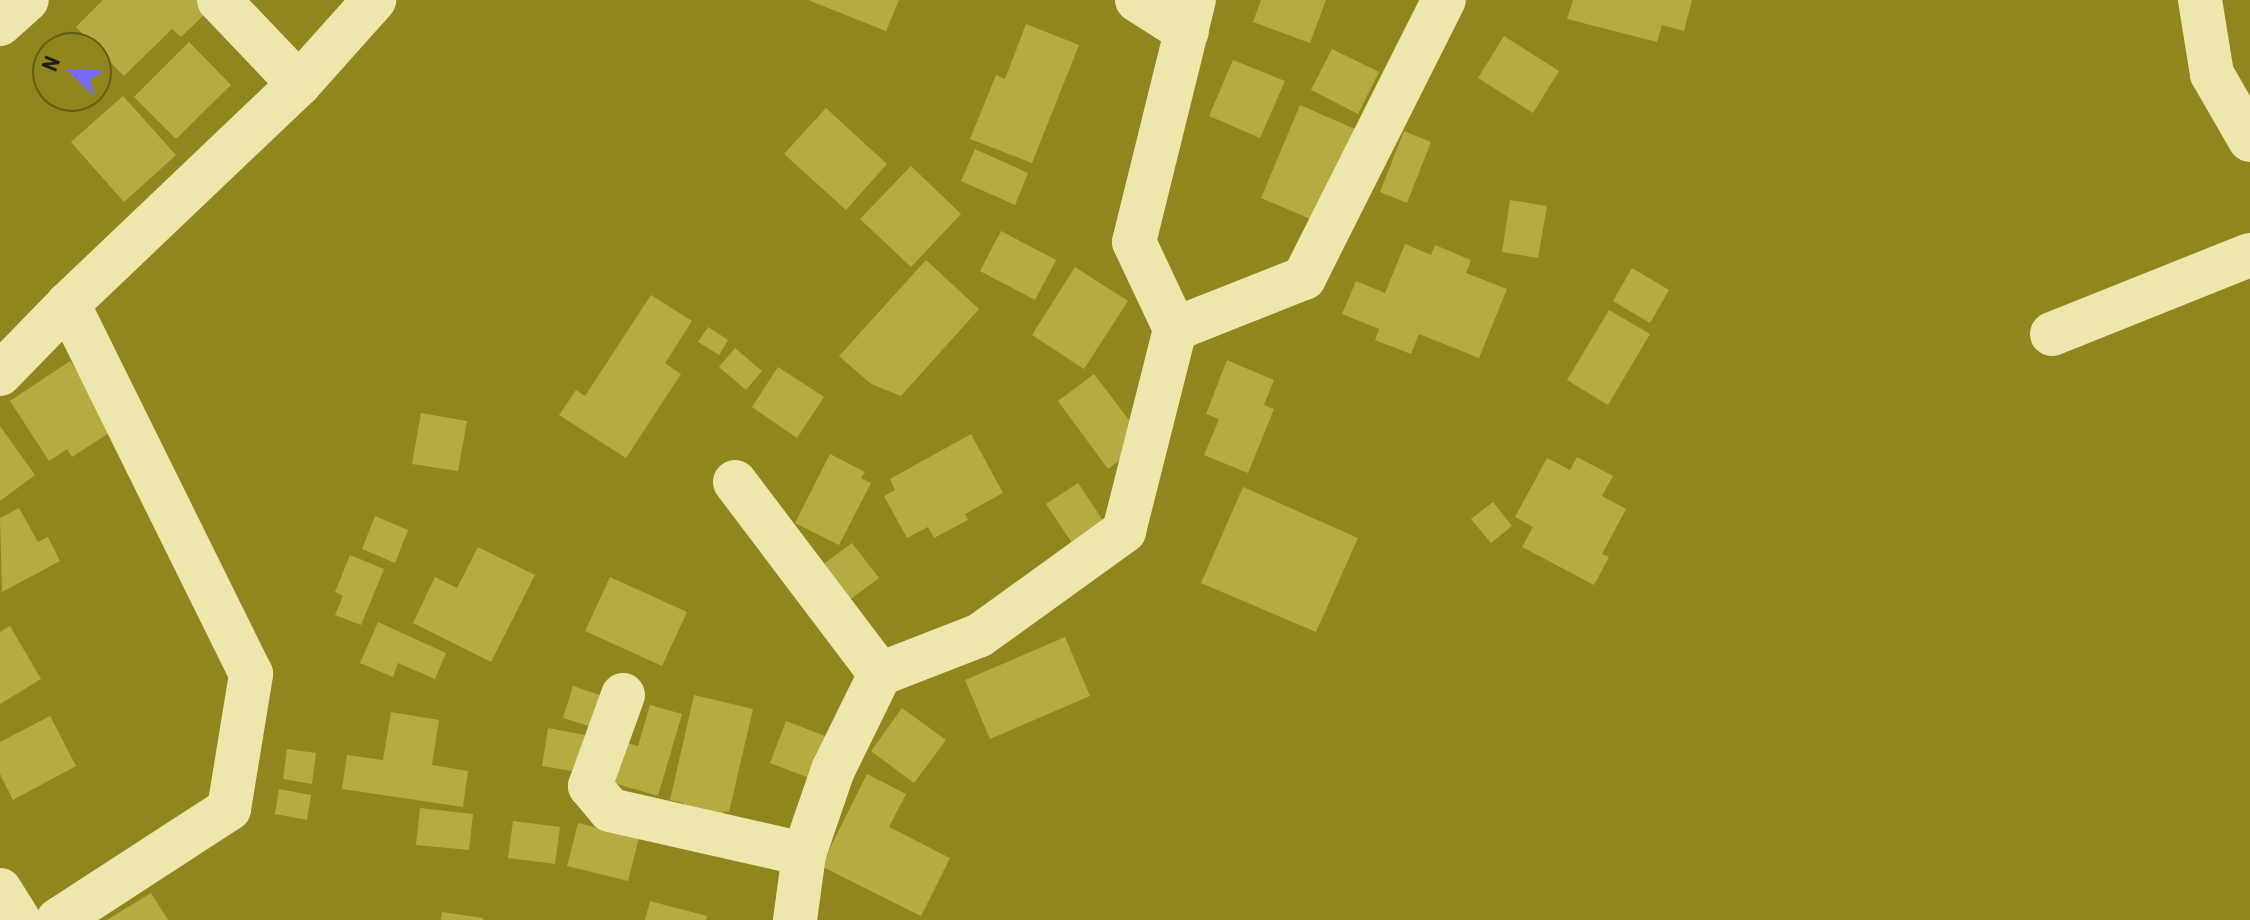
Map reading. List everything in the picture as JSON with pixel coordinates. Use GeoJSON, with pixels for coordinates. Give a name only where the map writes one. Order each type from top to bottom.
{"type":"FeatureCollection","features":[{"type":"Feature","properties":{"kind":"street"},"geometry":{"type":"LineString","coordinates":[[0,24],[27,0]]}},
{"type":"Feature","properties":{"kind":"street"},"geometry":{"type":"LineString","coordinates":[[219,0],[299,84]]}},
{"type":"Feature","properties":{"kind":"street"},"geometry":{"type":"LineString","coordinates":[[0,374],[68,304],[299,84],[374,0]]}},
{"type":"Feature","properties":{"kind":"street"},"geometry":{"type":"LineString","coordinates":[[795,920],[804,854],[833,770],[880,674],[980,635],[1124,531],[1175,329],[1134,242],[1190,16],[1137,0]]}},
{"type":"Feature","properties":{"kind":"street"},"geometry":{"type":"LineString","coordinates":[[1175,329],[1304,278],[1444,0]]}},
{"type":"Feature","properties":{"kind":"street"},"geometry":{"type":"LineString","coordinates":[[2200,0],[2212,74],[2250,140]]}},
{"type":"Feature","properties":{"kind":"street"},"geometry":{"type":"LineString","coordinates":[[2052,334],[2250,255]]}},
{"type":"Feature","properties":{"kind":"street"},"geometry":{"type":"LineString","coordinates":[[58,920],[229,809],[251,674],[68,304]]}},
{"type":"Feature","properties":{"kind":"street"},"geometry":{"type":"LineString","coordinates":[[735,482],[880,674]]}},
{"type":"Feature","properties":{"kind":"street"},"geometry":{"type":"LineString","coordinates":[[623,695],[590,786],[610,810],[804,854]]}},
{"type":"Feature","properties":{"kind":"street"},"geometry":{"type":"LineString","coordinates":[[0,890],[19,920]]}},
{"type":"Feature","properties":{"kind":"building"},"geometry":{"type":"Polygon","coordinates":[[[103,0],[199,0],[209,10],[181,37],[172,29],[124,76],[112,64],[112,32],[81,32],[76,27],[103,0]]]}},
{"type":"Feature","properties":{"kind":"building"},"geometry":{"type":"Polygon","coordinates":[[[808,0],[899,0],[886,31],[808,0]]]}},
{"type":"Feature","properties":{"kind":"building"},"geometry":{"type":"Polygon","coordinates":[[[1261,0],[1326,0],[1310,43],[1253,22],[1261,0]]]}},
{"type":"Feature","properties":{"kind":"building"},"geometry":{"type":"Polygon","coordinates":[[[1573,0],[1692,0],[1684,31],[1662,25],[1657,42],[1567,19],[1573,0]]]}},
{"type":"Feature","properties":{"kind":"building"},"geometry":{"type":"Polygon","coordinates":[[[1026,24],[1079,45],[1032,163],[970,139],[996,75],[1005,79],[1026,24]]]}},
{"type":"Feature","properties":{"kind":"building"},"geometry":{"type":"Polygon","coordinates":[[[1504,36],[1559,71],[1533,113],[1478,78],[1504,36]]]}},
{"type":"Feature","properties":{"kind":"building"},"geometry":{"type":"Polygon","coordinates":[[[189,42],[231,85],[176,139],[134,97],[189,42]]]}},
{"type":"Feature","properties":{"kind":"building"},"geometry":{"type":"Polygon","coordinates":[[[1332,49],[1379,72],[1358,114],[1311,90],[1332,49]]]}},
{"type":"Feature","properties":{"kind":"building"},"geometry":{"type":"Polygon","coordinates":[[[1233,60],[1285,81],[1260,138],[1209,116],[1233,60]]]}},
{"type":"Feature","properties":{"kind":"building"},"geometry":{"type":"Polygon","coordinates":[[[123,96],[176,155],[124,202],[71,142],[105,112],[112,112],[112,106],[123,96]]]}},
{"type":"Feature","properties":{"kind":"building"},"geometry":{"type":"Polygon","coordinates":[[[1300,105],[1355,129],[1315,221],[1261,198],[1300,105]]]}},
{"type":"Feature","properties":{"kind":"building"},"geometry":{"type":"Polygon","coordinates":[[[826,108],[887,164],[846,210],[784,154],[826,108]]]}},
{"type":"Feature","properties":{"kind":"building"},"geometry":{"type":"Polygon","coordinates":[[[1404,131],[1431,142],[1407,203],[1380,192],[1404,131]]]}},
{"type":"Feature","properties":{"kind":"building"},"geometry":{"type":"Polygon","coordinates":[[[975,149],[1028,173],[1015,205],[961,181],[975,149]]]}},
{"type":"Feature","properties":{"kind":"building"},"geometry":{"type":"Polygon","coordinates":[[[911,166],[961,214],[911,267],[860,219],[911,166]]]}},
{"type":"Feature","properties":{"kind":"building"},"geometry":{"type":"Polygon","coordinates":[[[1510,200],[1547,206],[1538,258],[1502,252],[1510,200]]]}},
{"type":"Feature","properties":{"kind":"building"},"geometry":{"type":"Polygon","coordinates":[[[1001,231],[1056,260],[1035,300],[980,271],[1001,231]]]}},
{"type":"Feature","properties":{"kind":"building"},"geometry":{"type":"Polygon","coordinates":[[[1405,244],[1431,255],[1435,245],[1471,260],[1466,273],[1507,289],[1479,358],[1419,334],[1411,354],[1375,340],[1379,329],[1342,314],[1356,281],[1385,293],[1405,244]]]}},
{"type":"Feature","properties":{"kind":"building"},"geometry":{"type":"Polygon","coordinates":[[[926,260],[979,309],[901,396],[871,384],[839,356],[926,260]]]}},
{"type":"Feature","properties":{"kind":"building"},"geometry":{"type":"Polygon","coordinates":[[[1075,267],[1128,301],[1084,369],[1032,335],[1075,267]]]}},
{"type":"Feature","properties":{"kind":"building"},"geometry":{"type":"Polygon","coordinates":[[[1632,268],[1669,290],[1650,323],[1613,301],[1632,268]]]}},
{"type":"Feature","properties":{"kind":"building"},"geometry":{"type":"Polygon","coordinates":[[[651,295],[692,321],[665,363],[681,374],[626,458],[559,415],[576,390],[585,396],[651,295]]]}},
{"type":"Feature","properties":{"kind":"building"},"geometry":{"type":"Polygon","coordinates":[[[1609,310],[1650,334],[1608,405],[1567,380],[1609,310]]]}},
{"type":"Feature","properties":{"kind":"building"},"geometry":{"type":"Polygon","coordinates":[[[708,327],[728,340],[719,355],[698,342],[708,327]]]}},
{"type":"Feature","properties":{"kind":"building"},"geometry":{"type":"Polygon","coordinates":[[[735,348],[762,371],[746,390],[719,367],[735,348]]]}},
{"type":"Feature","properties":{"kind":"building"},"geometry":{"type":"Polygon","coordinates":[[[1227,360],[1274,380],[1264,405],[1274,409],[1248,473],[1204,455],[1219,419],[1206,414],[1227,360]]]}},
{"type":"Feature","properties":{"kind":"building"},"geometry":{"type":"Polygon","coordinates":[[[70,361],[115,429],[72,457],[67,449],[49,461],[10,401],[70,361]]]}},
{"type":"Feature","properties":{"kind":"building"},"geometry":{"type":"Polygon","coordinates":[[[778,367],[824,397],[797,438],[752,407],[778,367]]]}},
{"type":"Feature","properties":{"kind":"building"},"geometry":{"type":"Polygon","coordinates":[[[1094,374],[1145,441],[1108,469],[1058,401],[1094,374]]]}},
{"type":"Feature","properties":{"kind":"building"},"geometry":{"type":"Polygon","coordinates":[[[421,413],[467,421],[458,471],[412,464],[421,413]]]}},
{"type":"Feature","properties":{"kind":"building"},"geometry":{"type":"Polygon","coordinates":[[[0,426],[35,475],[0,501],[0,426]]]}},
{"type":"Feature","properties":{"kind":"building"},"geometry":{"type":"Polygon","coordinates":[[[971,434],[1003,493],[965,514],[968,520],[934,538],[928,527],[907,538],[884,496],[895,490],[890,479],[971,434]]]}},
{"type":"Feature","properties":{"kind":"building"},"geometry":{"type":"Polygon","coordinates":[[[830,454],[865,472],[861,478],[871,483],[839,545],[795,523],[830,454]]]}},
{"type":"Feature","properties":{"kind":"building"},"geometry":{"type":"Polygon","coordinates":[[[1577,457],[1613,476],[1602,496],[1626,509],[1602,554],[1609,557],[1594,585],[1522,547],[1533,527],[1515,517],[1547,458],[1570,470],[1577,457]]]}},
{"type":"Feature","properties":{"kind":"building"},"geometry":{"type":"Polygon","coordinates":[[[1078,483],[1108,528],[1076,549],[1046,504],[1078,483]]]}},
{"type":"Feature","properties":{"kind":"building"},"geometry":{"type":"Polygon","coordinates":[[[1243,487],[1358,538],[1316,632],[1201,583],[1243,487]]]}},
{"type":"Feature","properties":{"kind":"building"},"geometry":{"type":"Polygon","coordinates":[[[1493,502],[1512,526],[1491,543],[1471,519],[1493,502]]]}},
{"type":"Feature","properties":{"kind":"building"},"geometry":{"type":"Polygon","coordinates":[[[19,508],[38,542],[48,537],[60,561],[2,592],[0,518],[19,508]]]}},
{"type":"Feature","properties":{"kind":"building"},"geometry":{"type":"Polygon","coordinates":[[[375,516],[408,530],[395,563],[362,549],[375,516]]]}},
{"type":"Feature","properties":{"kind":"building"},"geometry":{"type":"Polygon","coordinates":[[[852,543],[879,578],[844,604],[817,569],[852,543]]]}},
{"type":"Feature","properties":{"kind":"building"},"geometry":{"type":"Polygon","coordinates":[[[478,547],[535,575],[491,662],[413,623],[435,577],[457,588],[478,547]]]}},
{"type":"Feature","properties":{"kind":"building"},"geometry":{"type":"Polygon","coordinates":[[[350,555],[384,569],[361,625],[335,615],[343,596],[335,592],[350,555]]]}},
{"type":"Feature","properties":{"kind":"building"},"geometry":{"type":"Polygon","coordinates":[[[610,577],[687,612],[662,666],[585,631],[610,577]]]}},
{"type":"Feature","properties":{"kind":"building"},"geometry":{"type":"Polygon","coordinates":[[[378,622],[446,653],[435,679],[398,663],[393,677],[360,663],[378,622]]]}},
{"type":"Feature","properties":{"kind":"building"},"geometry":{"type":"Polygon","coordinates":[[[10,626],[41,679],[0,704],[0,632],[10,626]]]}},
{"type":"Feature","properties":{"kind":"building"},"geometry":{"type":"Polygon","coordinates":[[[1065,637],[1090,696],[990,739],[965,680],[1065,637]]]}},
{"type":"Feature","properties":{"kind":"building"},"geometry":{"type":"Polygon","coordinates":[[[573,686],[605,697],[595,728],[563,718],[573,686]]]}},
{"type":"Feature","properties":{"kind":"building"},"geometry":{"type":"Polygon","coordinates":[[[694,695],[753,709],[729,812],[724,811],[720,825],[681,816],[684,803],[670,800],[694,695]]]}},
{"type":"Feature","properties":{"kind":"building"},"geometry":{"type":"Polygon","coordinates":[[[650,705],[682,714],[658,796],[611,782],[623,742],[638,746],[650,705]]]}},
{"type":"Feature","properties":{"kind":"building"},"geometry":{"type":"Polygon","coordinates":[[[902,708],[946,740],[914,783],[871,751],[902,708]]]}},
{"type":"Feature","properties":{"kind":"building"},"geometry":{"type":"Polygon","coordinates":[[[391,712],[439,720],[432,765],[468,771],[463,807],[342,789],[347,755],[383,760],[391,712]]]}},
{"type":"Feature","properties":{"kind":"building"},"geometry":{"type":"Polygon","coordinates":[[[50,716],[76,766],[13,800],[0,774],[0,742],[50,716]]]}},
{"type":"Feature","properties":{"kind":"building"},"geometry":{"type":"Polygon","coordinates":[[[786,721],[833,739],[817,781],[770,763],[786,721]]]}},
{"type":"Feature","properties":{"kind":"building"},"geometry":{"type":"Polygon","coordinates":[[[548,728],[590,736],[583,773],[542,766],[548,728]]]}},
{"type":"Feature","properties":{"kind":"building"},"geometry":{"type":"Polygon","coordinates":[[[287,749],[316,753],[312,784],[283,779],[287,749]]]}},
{"type":"Feature","properties":{"kind":"building"},"geometry":{"type":"Polygon","coordinates":[[[867,774],[906,794],[889,827],[950,858],[921,916],[821,866],[867,774]]]}},
{"type":"Feature","properties":{"kind":"building"},"geometry":{"type":"Polygon","coordinates":[[[279,789],[311,795],[307,820],[275,814],[279,789]]]}},
{"type":"Feature","properties":{"kind":"building"},"geometry":{"type":"Polygon","coordinates":[[[420,808],[473,814],[469,850],[416,845],[420,808]]]}},
{"type":"Feature","properties":{"kind":"building"},"geometry":{"type":"Polygon","coordinates":[[[513,821],[560,827],[555,864],[508,858],[513,821]]]}},
{"type":"Feature","properties":{"kind":"building"},"geometry":{"type":"Polygon","coordinates":[[[578,823],[639,838],[628,881],[567,866],[578,823]]]}},
{"type":"Feature","properties":{"kind":"building"},"geometry":{"type":"Polygon","coordinates":[[[151,893],[168,920],[107,920],[151,893]]]}},
{"type":"Feature","properties":{"kind":"building"},"geometry":{"type":"Polygon","coordinates":[[[650,901],[707,916],[706,920],[645,920],[650,901]]]}},
{"type":"Feature","properties":{"kind":"building"},"geometry":{"type":"Polygon","coordinates":[[[442,912],[483,918],[483,920],[441,920],[442,912]]]}}]}
